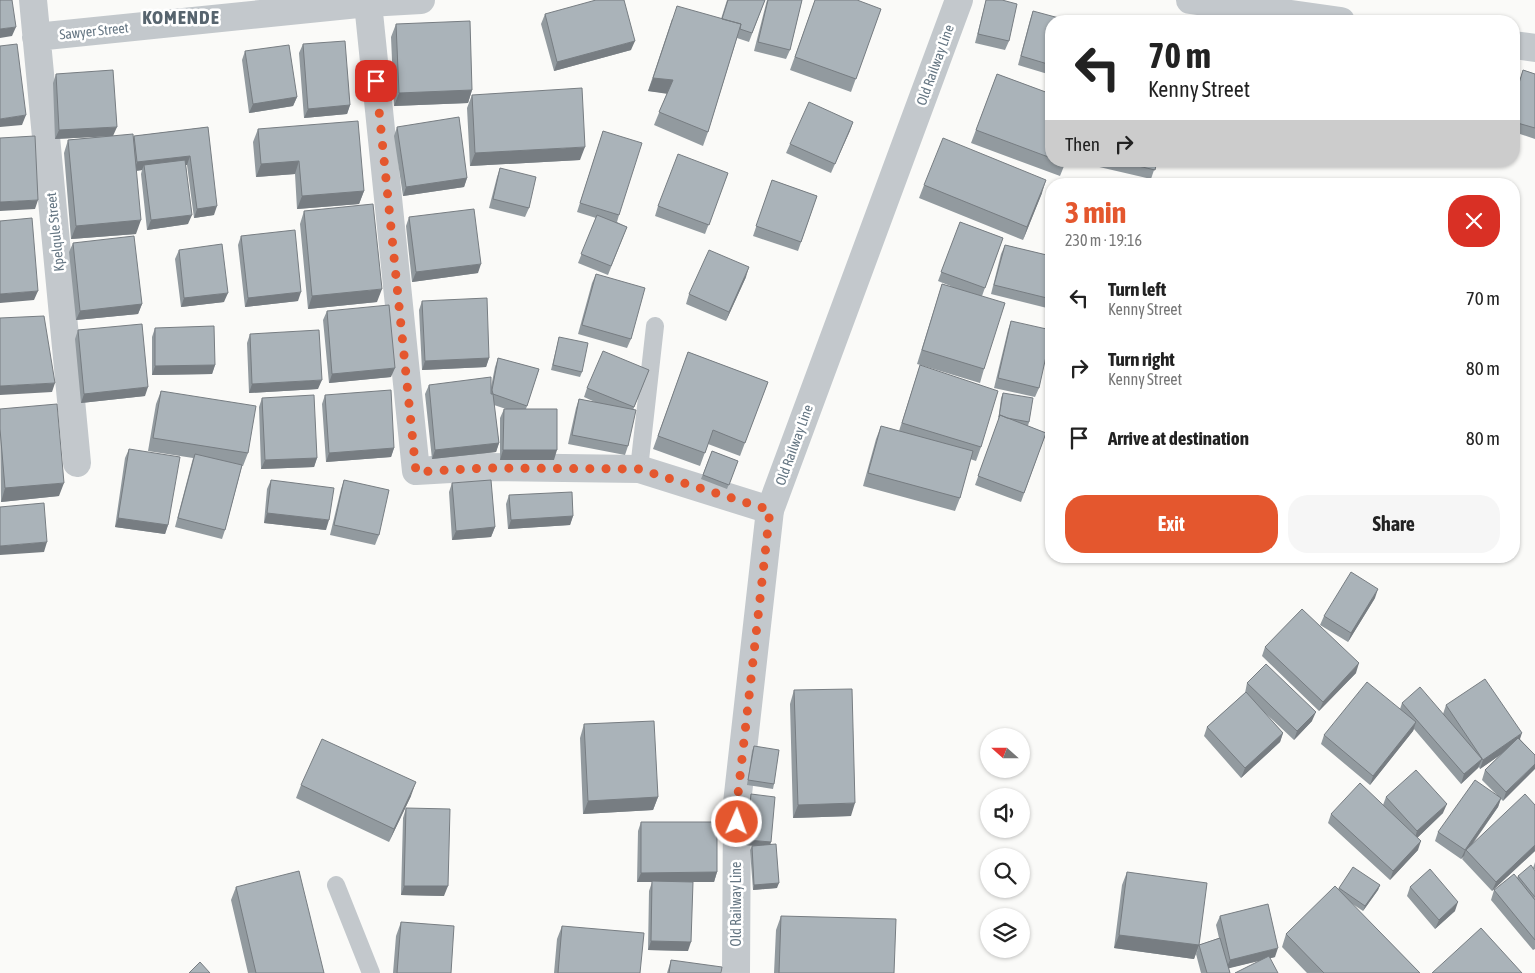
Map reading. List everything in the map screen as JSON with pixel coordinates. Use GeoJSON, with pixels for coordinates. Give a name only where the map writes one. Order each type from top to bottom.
{"type":"FeatureCollection","features":[{"type":"Feature","properties":{"kind":"street","name":"Kpelqule Street"},"geometry":{"type":"LineString","coordinates":[[33,0],[78,464]]}},
{"type":"Feature","properties":{"kind":"street","name":"Sawyer Street"},"geometry":{"type":"LineString","coordinates":[[36,37],[368,3],[421,0]]}},
{"type":"Feature","properties":{"kind":"street","name":"Old Railway Line"},"geometry":{"type":"LineString","coordinates":[[736,973],[737,803],[770,510],[959,0]]}},
{"type":"Feature","properties":{"kind":"street"},"geometry":{"type":"LineString","coordinates":[[1190,0],[1298,15]]}},
{"type":"Feature","properties":{"kind":"street"},"geometry":{"type":"LineString","coordinates":[[368,3],[416,472],[485,468],[639,469],[770,510]]}},
{"type":"Feature","properties":{"kind":"street"},"geometry":{"type":"LineString","coordinates":[[1520,46],[1535,48]]}},
{"type":"Feature","properties":{"kind":"lane"},"geometry":{"type":"LineString","coordinates":[[639,469],[655,326]]}},
{"type":"Feature","properties":{"kind":"lane"},"geometry":{"type":"LineString","coordinates":[[336,885],[371,973]]}},
{"type":"Feature","properties":{"kind":"building"},"geometry":{"type":"Polygon","coordinates":[[[0,0],[12,0],[16,27],[0,29],[0,0]]]}},
{"type":"Feature","properties":{"kind":"building"},"geometry":{"type":"Polygon","coordinates":[[[596,0],[624,0],[635,41],[557,62],[545,14],[596,0]]]}},
{"type":"Feature","properties":{"kind":"building"},"geometry":{"type":"Polygon","coordinates":[[[728,0],[765,0],[752,33],[740,29],[741,24],[722,19],[728,0]]]}},
{"type":"Feature","properties":{"kind":"building"},"geometry":{"type":"Polygon","coordinates":[[[768,0],[802,0],[790,50],[758,42],[768,0]]]}},
{"type":"Feature","properties":{"kind":"building"},"geometry":{"type":"Polygon","coordinates":[[[815,0],[857,0],[881,9],[856,79],[795,57],[815,0]]]}},
{"type":"Feature","properties":{"kind":"building"},"geometry":{"type":"Polygon","coordinates":[[[986,0],[1002,0],[1017,4],[1009,41],[978,34],[986,0]]]}},
{"type":"Feature","properties":{"kind":"building"},"geometry":{"type":"Polygon","coordinates":[[[677,6],[741,24],[708,132],[659,112],[673,80],[653,78],[677,6]]]}},
{"type":"Feature","properties":{"kind":"building"},"geometry":{"type":"Polygon","coordinates":[[[1033,11],[1048,15],[1045,15],[1045,63],[1021,56],[1033,11]]]}},
{"type":"Feature","properties":{"kind":"building"},"geometry":{"type":"Polygon","coordinates":[[[470,21],[472,90],[399,93],[396,24],[470,21]]]}},
{"type":"Feature","properties":{"kind":"building"},"geometry":{"type":"Polygon","coordinates":[[[345,41],[350,105],[308,109],[303,44],[345,41]]]}},
{"type":"Feature","properties":{"kind":"building"},"geometry":{"type":"Polygon","coordinates":[[[17,44],[26,115],[0,119],[0,46],[17,44]]]}},
{"type":"Feature","properties":{"kind":"building"},"geometry":{"type":"Polygon","coordinates":[[[289,45],[297,97],[253,104],[245,51],[289,45]]]}},
{"type":"Feature","properties":{"kind":"building"},"geometry":{"type":"Polygon","coordinates":[[[113,70],[117,127],[59,130],[56,74],[113,70]]]}},
{"type":"Feature","properties":{"kind":"building"},"geometry":{"type":"Polygon","coordinates":[[[1523,70],[1535,74],[1535,128],[1520,124],[1520,80],[1523,70]]]}},
{"type":"Feature","properties":{"kind":"building"},"geometry":{"type":"Polygon","coordinates":[[[997,74],[1045,92],[1045,156],[976,130],[997,74]]]}},
{"type":"Feature","properties":{"kind":"building"},"geometry":{"type":"Polygon","coordinates":[[[582,88],[585,147],[475,153],[472,95],[582,88]]]}},
{"type":"Feature","properties":{"kind":"building"},"geometry":{"type":"Polygon","coordinates":[[[809,102],[853,122],[835,164],[790,144],[809,102]]]}},
{"type":"Feature","properties":{"kind":"building"},"geometry":{"type":"Polygon","coordinates":[[[459,117],[467,178],[406,187],[397,127],[459,117]]]}},
{"type":"Feature","properties":{"kind":"building"},"geometry":{"type":"Polygon","coordinates":[[[358,121],[364,191],[302,196],[299,161],[261,164],[258,129],[358,121]]]}},
{"type":"Feature","properties":{"kind":"building"},"geometry":{"type":"Polygon","coordinates":[[[208,127],[217,206],[197,209],[190,156],[137,162],[134,136],[208,127]]]}},
{"type":"Feature","properties":{"kind":"building"},"geometry":{"type":"Polygon","coordinates":[[[603,131],[642,143],[619,215],[580,203],[603,131]]]}},
{"type":"Feature","properties":{"kind":"building"},"geometry":{"type":"Polygon","coordinates":[[[133,134],[141,220],[76,226],[68,140],[133,134]]]}},
{"type":"Feature","properties":{"kind":"building"},"geometry":{"type":"Polygon","coordinates":[[[35,136],[38,200],[0,202],[0,138],[35,136]]]}},
{"type":"Feature","properties":{"kind":"building"},"geometry":{"type":"Polygon","coordinates":[[[943,138],[1045,180],[1027,227],[924,185],[943,138]]]}},
{"type":"Feature","properties":{"kind":"building"},"geometry":{"type":"Polygon","coordinates":[[[678,154],[728,173],[709,225],[658,206],[678,154]]]}},
{"type":"Feature","properties":{"kind":"building"},"geometry":{"type":"Polygon","coordinates":[[[185,160],[192,215],[151,220],[144,165],[185,160]]]}},
{"type":"Feature","properties":{"kind":"building"},"geometry":{"type":"Polygon","coordinates":[[[1142,167],[1156,167],[1155,170],[1142,167]]]}},
{"type":"Feature","properties":{"kind":"building"},"geometry":{"type":"Polygon","coordinates":[[[500,168],[536,177],[529,208],[493,199],[500,168]]]}},
{"type":"Feature","properties":{"kind":"building"},"geometry":{"type":"Polygon","coordinates":[[[772,180],[817,196],[801,242],[756,226],[772,180]]]}},
{"type":"Feature","properties":{"kind":"building"},"geometry":{"type":"Polygon","coordinates":[[[373,204],[382,289],[312,296],[304,211],[373,204]]]}},
{"type":"Feature","properties":{"kind":"building"},"geometry":{"type":"Polygon","coordinates":[[[474,209],[481,264],[416,272],[409,217],[474,209]]]}},
{"type":"Feature","properties":{"kind":"building"},"geometry":{"type":"Polygon","coordinates":[[[597,215],[627,227],[611,266],[581,254],[597,215]]]}},
{"type":"Feature","properties":{"kind":"building"},"geometry":{"type":"Polygon","coordinates":[[[32,218],[38,291],[0,294],[0,221],[32,218]]]}},
{"type":"Feature","properties":{"kind":"building"},"geometry":{"type":"Polygon","coordinates":[[[960,222],[1003,238],[985,288],[941,272],[960,222]]]}},
{"type":"Feature","properties":{"kind":"building"},"geometry":{"type":"Polygon","coordinates":[[[295,230],[301,292],[248,298],[241,236],[295,230]]]}},
{"type":"Feature","properties":{"kind":"building"},"geometry":{"type":"Polygon","coordinates":[[[134,236],[142,304],[80,311],[73,243],[134,236]]]}},
{"type":"Feature","properties":{"kind":"building"},"geometry":{"type":"Polygon","coordinates":[[[222,244],[228,293],[184,298],[179,250],[222,244]]]}},
{"type":"Feature","properties":{"kind":"building"},"geometry":{"type":"Polygon","coordinates":[[[1005,245],[1045,255],[1045,298],[994,285],[1005,245]]]}},
{"type":"Feature","properties":{"kind":"building"},"geometry":{"type":"Polygon","coordinates":[[[709,250],[749,267],[729,312],[689,294],[709,250]]]}},
{"type":"Feature","properties":{"kind":"building"},"geometry":{"type":"Polygon","coordinates":[[[596,274],[645,288],[631,339],[582,325],[596,274]]]}},
{"type":"Feature","properties":{"kind":"building"},"geometry":{"type":"Polygon","coordinates":[[[942,284],[1005,303],[984,369],[922,350],[942,284]]]}},
{"type":"Feature","properties":{"kind":"building"},"geometry":{"type":"Polygon","coordinates":[[[487,298],[489,358],[425,361],[422,301],[487,298]]]}},
{"type":"Feature","properties":{"kind":"building"},"geometry":{"type":"Polygon","coordinates":[[[389,305],[395,368],[332,374],[327,311],[389,305]]]}},
{"type":"Feature","properties":{"kind":"building"},"geometry":{"type":"Polygon","coordinates":[[[44,316],[55,383],[0,386],[0,318],[44,316]]]}},
{"type":"Feature","properties":{"kind":"building"},"geometry":{"type":"Polygon","coordinates":[[[1011,321],[1045,329],[1045,361],[1039,388],[998,378],[1011,321]]]}},
{"type":"Feature","properties":{"kind":"building"},"geometry":{"type":"Polygon","coordinates":[[[142,324],[148,387],[84,394],[78,330],[142,324]]]}},
{"type":"Feature","properties":{"kind":"building"},"geometry":{"type":"Polygon","coordinates":[[[214,326],[215,365],[155,366],[155,328],[214,326]]]}},
{"type":"Feature","properties":{"kind":"building"},"geometry":{"type":"Polygon","coordinates":[[[319,330],[322,380],[252,384],[250,334],[319,330]]]}},
{"type":"Feature","properties":{"kind":"building"},"geometry":{"type":"Polygon","coordinates":[[[559,337],[588,343],[582,372],[553,365],[559,337]]]}},
{"type":"Feature","properties":{"kind":"building"},"geometry":{"type":"Polygon","coordinates":[[[603,351],[649,370],[634,407],[587,388],[603,351]]]}},
{"type":"Feature","properties":{"kind":"building"},"geometry":{"type":"Polygon","coordinates":[[[688,352],[768,382],[745,443],[713,430],[705,453],[658,436],[688,352]]]}},
{"type":"Feature","properties":{"kind":"building"},"geometry":{"type":"Polygon","coordinates":[[[498,358],[539,369],[527,406],[493,394],[492,390],[498,358]]]}},
{"type":"Feature","properties":{"kind":"building"},"geometry":{"type":"Polygon","coordinates":[[[920,365],[998,391],[981,447],[902,423],[920,365]]]}},
{"type":"Feature","properties":{"kind":"building"},"geometry":{"type":"Polygon","coordinates":[[[491,377],[491,394],[493,394],[499,443],[435,450],[429,385],[491,377]]]}},
{"type":"Feature","properties":{"kind":"building"},"geometry":{"type":"Polygon","coordinates":[[[391,390],[394,448],[329,453],[325,395],[391,390]]]}},
{"type":"Feature","properties":{"kind":"building"},"geometry":{"type":"Polygon","coordinates":[[[161,391],[256,406],[248,453],[153,438],[161,391]]]}},
{"type":"Feature","properties":{"kind":"building"},"geometry":{"type":"Polygon","coordinates":[[[1003,393],[1033,398],[1029,422],[1000,415],[999,417],[1003,393]]]}},
{"type":"Feature","properties":{"kind":"building"},"geometry":{"type":"Polygon","coordinates":[[[314,395],[317,458],[265,460],[262,398],[314,395]]]}},
{"type":"Feature","properties":{"kind":"building"},"geometry":{"type":"Polygon","coordinates":[[[579,399],[636,410],[628,446],[572,435],[579,399]]]}},
{"type":"Feature","properties":{"kind":"building"},"geometry":{"type":"Polygon","coordinates":[[[57,404],[64,483],[5,488],[0,409],[57,404]]]}},
{"type":"Feature","properties":{"kind":"building"},"geometry":{"type":"Polygon","coordinates":[[[504,409],[557,409],[557,450],[503,450],[504,409]]]}},
{"type":"Feature","properties":{"kind":"building"},"geometry":{"type":"Polygon","coordinates":[[[1000,415],[1045,433],[1024,493],[978,476],[1000,415]]]}},
{"type":"Feature","properties":{"kind":"building"},"geometry":{"type":"Polygon","coordinates":[[[881,426],[973,451],[960,498],[868,473],[881,426]]]}},
{"type":"Feature","properties":{"kind":"building"},"geometry":{"type":"Polygon","coordinates":[[[129,449],[180,457],[168,525],[118,518],[129,449]]]}},
{"type":"Feature","properties":{"kind":"building"},"geometry":{"type":"Polygon","coordinates":[[[712,451],[738,461],[729,485],[703,475],[712,451]]]}},
{"type":"Feature","properties":{"kind":"building"},"geometry":{"type":"Polygon","coordinates":[[[195,454],[242,465],[225,530],[178,518],[195,454]]]}},
{"type":"Feature","properties":{"kind":"building"},"geometry":{"type":"Polygon","coordinates":[[[271,480],[334,488],[329,520],[267,513],[271,480]]]}},
{"type":"Feature","properties":{"kind":"building"},"geometry":{"type":"Polygon","coordinates":[[[344,480],[389,490],[379,535],[334,525],[344,480]]]}},
{"type":"Feature","properties":{"kind":"building"},"geometry":{"type":"Polygon","coordinates":[[[491,480],[495,527],[456,531],[452,483],[491,480]]]}},
{"type":"Feature","properties":{"kind":"building"},"geometry":{"type":"Polygon","coordinates":[[[572,492],[573,516],[511,520],[509,495],[572,492]]]}},
{"type":"Feature","properties":{"kind":"building"},"geometry":{"type":"Polygon","coordinates":[[[44,503],[47,542],[0,546],[0,507],[44,503]]]}},
{"type":"Feature","properties":{"kind":"building"},"geometry":{"type":"Polygon","coordinates":[[[1351,572],[1378,589],[1351,633],[1324,616],[1351,572]]]}},
{"type":"Feature","properties":{"kind":"building"},"geometry":{"type":"Polygon","coordinates":[[[1302,609],[1359,663],[1323,702],[1265,647],[1302,609]]]}},
{"type":"Feature","properties":{"kind":"building"},"geometry":{"type":"Polygon","coordinates":[[[1266,664],[1316,712],[1297,731],[1247,683],[1266,664]]]}},
{"type":"Feature","properties":{"kind":"building"},"geometry":{"type":"Polygon","coordinates":[[[1485,679],[1522,733],[1483,760],[1446,705],[1485,679]]]}},
{"type":"Feature","properties":{"kind":"building"},"geometry":{"type":"Polygon","coordinates":[[[1367,682],[1416,722],[1373,776],[1324,735],[1367,682]]]}},
{"type":"Feature","properties":{"kind":"building"},"geometry":{"type":"Polygon","coordinates":[[[1420,687],[1482,759],[1464,774],[1402,703],[1420,687]]]}},
{"type":"Feature","properties":{"kind":"building"},"geometry":{"type":"Polygon","coordinates":[[[852,689],[855,803],[798,805],[794,690],[852,689]]]}},
{"type":"Feature","properties":{"kind":"building"},"geometry":{"type":"Polygon","coordinates":[[[1246,692],[1283,733],[1245,768],[1207,727],[1246,692]]]}},
{"type":"Feature","properties":{"kind":"building"},"geometry":{"type":"Polygon","coordinates":[[[654,721],[658,797],[588,801],[584,724],[654,721]]]}},
{"type":"Feature","properties":{"kind":"building"},"geometry":{"type":"Polygon","coordinates":[[[1518,738],[1535,755],[1535,764],[1506,792],[1485,770],[1518,738]]]}},
{"type":"Feature","properties":{"kind":"building"},"geometry":{"type":"Polygon","coordinates":[[[322,739],[416,782],[394,829],[301,785],[322,739]]]}},
{"type":"Feature","properties":{"kind":"building"},"geometry":{"type":"Polygon","coordinates":[[[754,746],[779,750],[774,784],[748,780],[754,746]]]}},
{"type":"Feature","properties":{"kind":"building"},"geometry":{"type":"Polygon","coordinates":[[[1416,770],[1447,804],[1417,831],[1386,797],[1416,770]]]}},
{"type":"Feature","properties":{"kind":"building"},"geometry":{"type":"Polygon","coordinates":[[[1475,780],[1501,798],[1465,850],[1438,832],[1475,780]]]}},
{"type":"Feature","properties":{"kind":"building"},"geometry":{"type":"Polygon","coordinates":[[[1360,783],[1421,841],[1393,871],[1331,814],[1360,783]]]}},
{"type":"Feature","properties":{"kind":"building"},"geometry":{"type":"Polygon","coordinates":[[[751,794],[775,797],[771,842],[747,840],[751,794]]]}},
{"type":"Feature","properties":{"kind":"building"},"geometry":{"type":"Polygon","coordinates":[[[1525,794],[1535,805],[1535,845],[1496,882],[1466,850],[1525,794]]]}},
{"type":"Feature","properties":{"kind":"building"},"geometry":{"type":"Polygon","coordinates":[[[406,808],[450,809],[448,886],[404,886],[406,808]]]}},
{"type":"Feature","properties":{"kind":"building"},"geometry":{"type":"Polygon","coordinates":[[[641,822],[717,822],[717,872],[641,873],[641,822]]]}},
{"type":"Feature","properties":{"kind":"building"},"geometry":{"type":"Polygon","coordinates":[[[776,844],[779,883],[754,885],[752,846],[776,844]]]}},
{"type":"Feature","properties":{"kind":"building"},"geometry":{"type":"Polygon","coordinates":[[[1531,865],[1535,871],[1535,897],[1518,876],[1531,865]]]}},
{"type":"Feature","properties":{"kind":"building"},"geometry":{"type":"Polygon","coordinates":[[[1353,867],[1380,885],[1365,906],[1339,888],[1353,867]]]}},
{"type":"Feature","properties":{"kind":"building"},"geometry":{"type":"Polygon","coordinates":[[[1430,869],[1458,902],[1439,920],[1410,887],[1430,869]]]}},
{"type":"Feature","properties":{"kind":"building"},"geometry":{"type":"Polygon","coordinates":[[[299,871],[324,973],[256,973],[236,887],[299,871]]]}},
{"type":"Feature","properties":{"kind":"building"},"geometry":{"type":"Polygon","coordinates":[[[1127,872],[1207,883],[1199,945],[1119,935],[1127,872]]]}},
{"type":"Feature","properties":{"kind":"building"},"geometry":{"type":"Polygon","coordinates":[[[1514,874],[1535,900],[1535,940],[1494,890],[1514,874]]]}},
{"type":"Feature","properties":{"kind":"building"},"geometry":{"type":"Polygon","coordinates":[[[652,881],[693,882],[691,942],[651,941],[652,881]]]}},
{"type":"Feature","properties":{"kind":"building"},"geometry":{"type":"Polygon","coordinates":[[[1335,886],[1420,973],[1324,973],[1286,934],[1335,886]]]}},
{"type":"Feature","properties":{"kind":"building"},"geometry":{"type":"Polygon","coordinates":[[[1268,904],[1278,948],[1230,960],[1220,916],[1268,904]]]}},
{"type":"Feature","properties":{"kind":"building"},"geometry":{"type":"Polygon","coordinates":[[[781,916],[896,919],[894,973],[779,973],[781,916]]]}},
{"type":"Feature","properties":{"kind":"building"},"geometry":{"type":"Polygon","coordinates":[[[401,922],[454,926],[451,973],[397,973],[401,922]]]}},
{"type":"Feature","properties":{"kind":"building"},"geometry":{"type":"Polygon","coordinates":[[[562,926],[644,933],[640,973],[558,973],[562,926]]]}},
{"type":"Feature","properties":{"kind":"building"},"geometry":{"type":"Polygon","coordinates":[[[1481,928],[1522,973],[1432,973],[1481,928]]]}},
{"type":"Feature","properties":{"kind":"building"},"geometry":{"type":"Polygon","coordinates":[[[1220,938],[1230,973],[1207,973],[1199,945],[1220,938]]]}},
{"type":"Feature","properties":{"kind":"building"},"geometry":{"type":"Polygon","coordinates":[[[1269,956],[1278,973],[1235,973],[1269,956]]]}},
{"type":"Feature","properties":{"kind":"building"},"geometry":{"type":"Polygon","coordinates":[[[671,960],[722,967],[721,973],[669,973],[671,960]]]}},
{"type":"Feature","properties":{"kind":"building"},"geometry":{"type":"Polygon","coordinates":[[[200,962],[210,973],[189,973],[200,962]]]}},
{"type":"Feature","properties":{"kind":"district","name":"KOMENDE"},"geometry":{"type":"Point","coordinates":[181,17]}},
{"type":"Feature","properties":{"kind":"route"},"geometry":{"type":"LineString","coordinates":[[376,81],[416,472],[485,468],[639,469],[770,510],[737,803],[737,822]]}}]}
